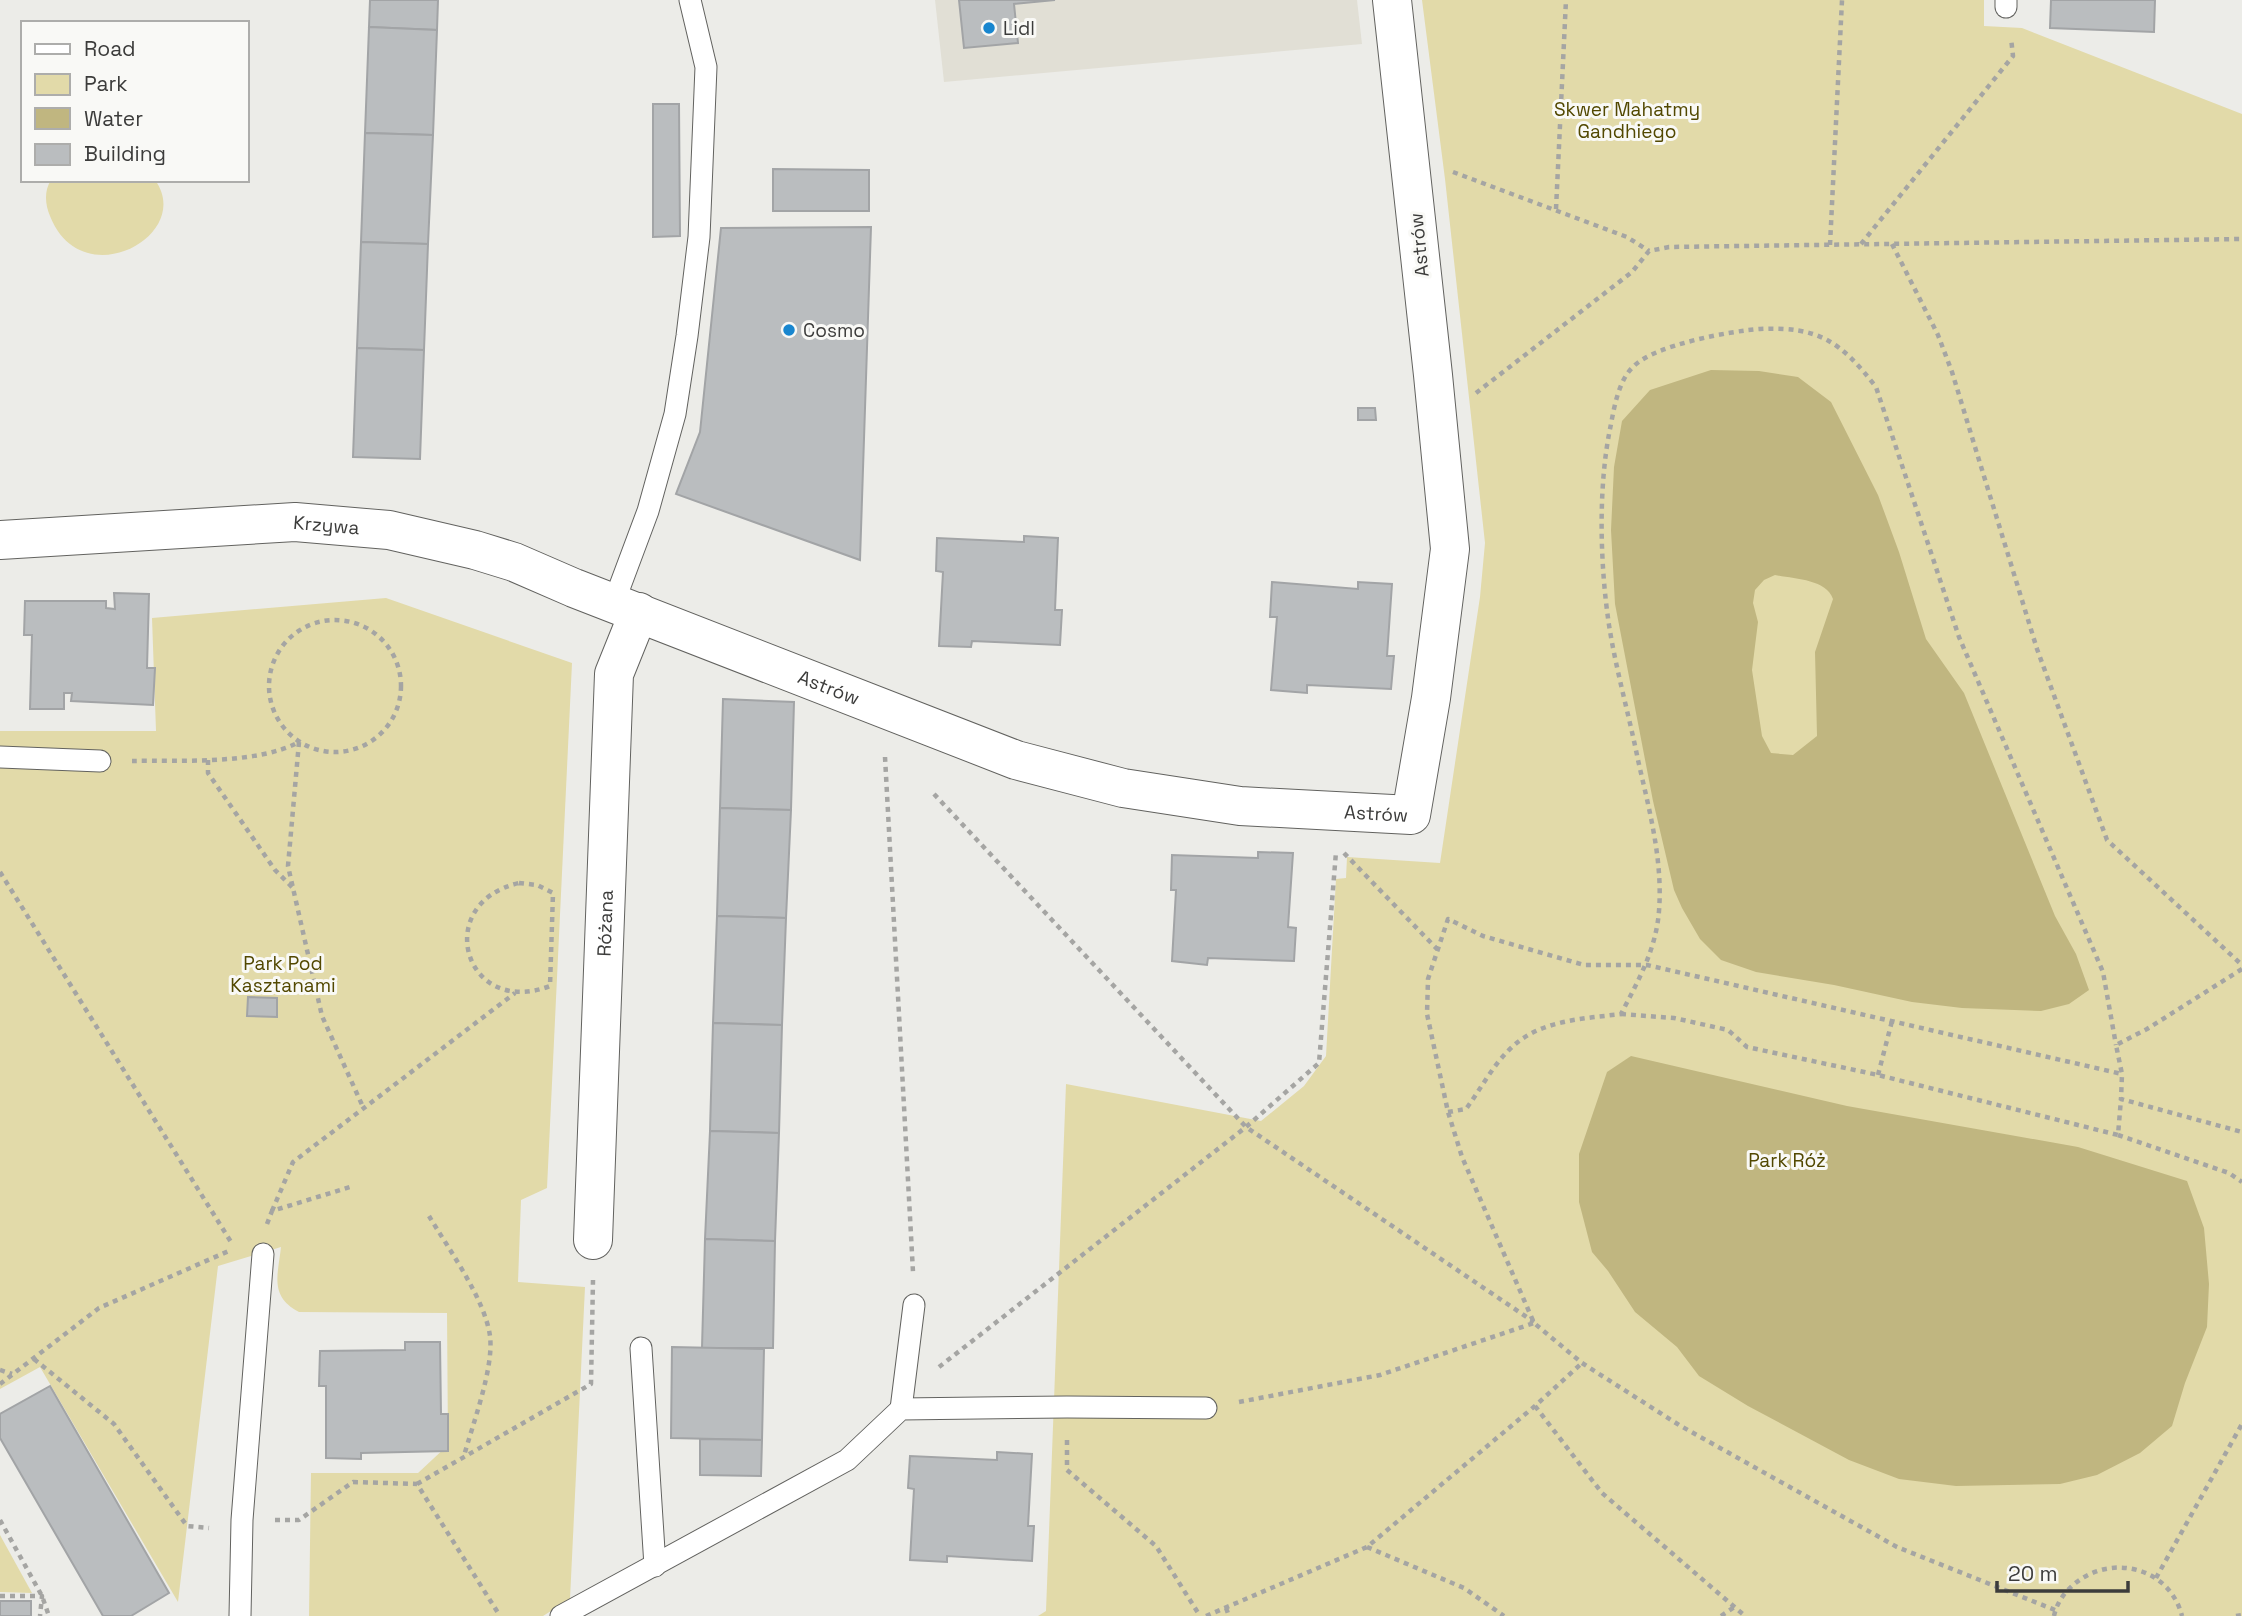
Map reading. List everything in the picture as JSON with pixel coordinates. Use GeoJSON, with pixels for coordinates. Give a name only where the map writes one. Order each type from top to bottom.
{"type":"FeatureCollection","features":[{"type":"Feature","properties":{"kind":"street","name":"Astrów"},"geometry":{"type":"LineString","coordinates":[[626,607],[1016,760],[1109,785],[1240,806],[1411,816],[1431,698],[1450,549],[1392,0]]}},
{"type":"Feature","properties":{"kind":"street","name":"Krzywa"},"geometry":{"type":"LineString","coordinates":[[0,540],[295,522],[389,530],[514,562],[626,607]]}},
{"type":"Feature","properties":{"kind":"street","name":"Różana"},"geometry":{"type":"LineString","coordinates":[[593,1240],[614,674],[626,607]]}},
{"type":"Feature","properties":{"kind":"lane"},"geometry":{"type":"LineString","coordinates":[[626,607],[648,511],[675,414],[699,237],[706,67],[691,0]]}},
{"type":"Feature","properties":{"kind":"lane"},"geometry":{"type":"LineString","coordinates":[[0,757],[100,761]]}},
{"type":"Feature","properties":{"kind":"lane"},"geometry":{"type":"LineString","coordinates":[[240,1616],[242,1525],[262,1245]]}},
{"type":"Feature","properties":{"kind":"lane"},"geometry":{"type":"LineString","coordinates":[[561,1616],[847,1460],[901,1409],[914,1305]]}},
{"type":"Feature","properties":{"kind":"lane"},"geometry":{"type":"LineString","coordinates":[[641,1348],[655,1566]]}},
{"type":"Feature","properties":{"kind":"lane"},"geometry":{"type":"LineString","coordinates":[[901,1409],[1206,1408]]}},
{"type":"Feature","properties":{"kind":"path"},"geometry":{"type":"LineString","coordinates":[[1556,209],[1566,0]]}},
{"type":"Feature","properties":{"kind":"path"},"geometry":{"type":"LineString","coordinates":[[1830,246],[1842,0]]}},
{"type":"Feature","properties":{"kind":"path"},"geometry":{"type":"LineString","coordinates":[[1860,245],[2013,56],[2006,4]]}},
{"type":"Feature","properties":{"kind":"path"},"geometry":{"type":"LineString","coordinates":[[1452,172],[1628,237],[1649,251]]}},
{"type":"Feature","properties":{"kind":"path"},"geometry":{"type":"LineString","coordinates":[[1473,395],[1632,272],[1649,251],[1669,247],[2242,239]]}},
{"type":"Feature","properties":{"kind":"path"},"geometry":{"type":"LineString","coordinates":[[1892,244],[1938,335],[1952,372],[2037,649],[2107,840],[2242,967],[2147,1029],[2116,1045]]}},
{"type":"Feature","properties":{"kind":"path"},"geometry":{"type":"LineString","coordinates":[[1621,1014],[1647,965],[1656,933],[1659,871],[1654,833],[1609,625],[1602,513],[1604,472],[1613,411],[1627,374],[1641,360],[1655,353],[1747,330],[1783,329],[1804,332],[1839,346],[1854,358],[1876,387],[1959,637],[2103,972],[2122,1074],[2118,1135]]}},
{"type":"Feature","properties":{"kind":"path"},"geometry":{"type":"LineString","coordinates":[[329,619],[351,621],[370,629],[386,643],[400,672],[400,703],[391,723],[375,740],[354,750],[332,753],[309,748],[299,742],[289,735],[276,717],[268,695],[269,672],[277,652],[291,635],[309,624],[329,619]]}},
{"type":"Feature","properties":{"kind":"path"},"geometry":{"type":"LineString","coordinates":[[100,761],[208,760],[283,751],[299,742]]}},
{"type":"Feature","properties":{"kind":"path"},"geometry":{"type":"LineString","coordinates":[[299,742],[288,866],[322,1016],[363,1107]]}},
{"type":"Feature","properties":{"kind":"path"},"geometry":{"type":"LineString","coordinates":[[885,757],[914,1305]]}},
{"type":"Feature","properties":{"kind":"path"},"geometry":{"type":"LineString","coordinates":[[208,760],[208,772],[275,870],[294,888]]}},
{"type":"Feature","properties":{"kind":"path"},"geometry":{"type":"LineString","coordinates":[[934,794],[1247,1127],[1534,1322],[1582,1363],[1679,1425],[1898,1547],[2054,1613],[2065,1592],[2079,1578],[2098,1569],[2118,1566],[2138,1569],[2156,1578],[2172,1593],[2182,1616]]}},
{"type":"Feature","properties":{"kind":"path"},"geometry":{"type":"LineString","coordinates":[[901,1409],[932,1373],[1247,1127],[1319,1063],[1336,845],[1437,949]]}},
{"type":"Feature","properties":{"kind":"path"},"geometry":{"type":"LineString","coordinates":[[0,872],[235,1248],[99,1308],[0,1384]]}},
{"type":"Feature","properties":{"kind":"path"},"geometry":{"type":"LineString","coordinates":[[262,1245],[272,1212],[293,1162],[515,993],[533,993],[550,986],[553,893],[537,885],[519,883],[500,887],[486,897],[474,911],[468,928],[467,946],[472,963],[483,978],[498,989],[515,993]]}},
{"type":"Feature","properties":{"kind":"path"},"geometry":{"type":"LineString","coordinates":[[1534,1322],[1462,1157],[1448,1112],[1427,1014],[1428,979],[1448,919],[1483,936],[1584,965],[1647,965],[2122,1074]]}},
{"type":"Feature","properties":{"kind":"path"},"geometry":{"type":"LineString","coordinates":[[1448,1112],[1466,1109],[1507,1051],[1549,1025],[1621,1014],[1674,1018],[1728,1030],[1747,1047],[1878,1075],[2118,1135],[2228,1173],[2242,1182]]}},
{"type":"Feature","properties":{"kind":"path"},"geometry":{"type":"LineString","coordinates":[[1878,1075],[1892,1021]]}},
{"type":"Feature","properties":{"kind":"path"},"geometry":{"type":"LineString","coordinates":[[2121,1099],[2242,1132]]}},
{"type":"Feature","properties":{"kind":"path"},"geometry":{"type":"LineString","coordinates":[[272,1212],[350,1187]]}},
{"type":"Feature","properties":{"kind":"path"},"geometry":{"type":"LineString","coordinates":[[429,1216],[467,1278],[490,1335],[489,1362],[464,1456]]}},
{"type":"Feature","properties":{"kind":"path"},"geometry":{"type":"LineString","coordinates":[[34,1359],[114,1424],[187,1526],[299,1520],[353,1482],[417,1483],[591,1384],[593,1240]]}},
{"type":"Feature","properties":{"kind":"path"},"geometry":{"type":"LineString","coordinates":[[1206,1408],[1380,1375],[1534,1322]]}},
{"type":"Feature","properties":{"kind":"path"},"geometry":{"type":"LineString","coordinates":[[1206,1616],[1367,1547],[1535,1406],[1582,1363]]}},
{"type":"Feature","properties":{"kind":"path"},"geometry":{"type":"LineString","coordinates":[[0,1370],[12,1374]]}},
{"type":"Feature","properties":{"kind":"path"},"geometry":{"type":"LineString","coordinates":[[1535,1406],[1602,1493],[1745,1616]]}},
{"type":"Feature","properties":{"kind":"path"},"geometry":{"type":"LineString","coordinates":[[1067,1407],[1067,1470],[1156,1546],[1199,1616]]}},
{"type":"Feature","properties":{"kind":"path"},"geometry":{"type":"LineString","coordinates":[[2156,1578],[2242,1424]]}},
{"type":"Feature","properties":{"kind":"path"},"geometry":{"type":"LineString","coordinates":[[417,1483],[500,1616]]}},
{"type":"Feature","properties":{"kind":"path"},"geometry":{"type":"LineString","coordinates":[[0,1520],[42,1597],[49,1616]]}},
{"type":"Feature","properties":{"kind":"path"},"geometry":{"type":"LineString","coordinates":[[1367,1547],[1464,1588],[1504,1616]]}},
{"type":"Feature","properties":{"kind":"path"},"geometry":{"type":"LineString","coordinates":[[0,1596],[42,1597]]}},
{"type":"Feature","properties":{"kind":"path"},"geometry":{"type":"LineString","coordinates":[[40,1616],[42,1597]]}},
{"type":"Feature","properties":{"kind":"path"},"geometry":{"type":"LineString","coordinates":[[1721,1616],[1736,1606]]}},
{"type":"Feature","properties":{"kind":"path"},"geometry":{"type":"LineString","coordinates":[[1226,1608],[1229,1616]]}},
{"type":"Feature","properties":{"kind":"path"},"geometry":{"type":"LineString","coordinates":[[2236,1616],[2242,1615]]}},
{"type":"Feature","properties":{"kind":"shaded area"},"geometry":{"type":"Polygon","coordinates":[[[935,0],[1357,0],[1362,44],[944,82],[935,0]]]}},
{"type":"Feature","properties":{"kind":"green space","name":"Park Róż"},"geometry":{"type":"Polygon","coordinates":[[[1422,0],[1984,0],[1984,26],[2022,28],[2242,114],[2242,1616],[1038,1616],[1046,1611],[1066,1084],[1261,1121],[1304,1086],[1326,1056],[1336,879],[1346,878],[1347,857],[1440,863],[1480,597],[1485,543],[1445,179],[1422,0]]]}},
{"type":"Feature","properties":{"kind":"green space"},"geometry":{"type":"Polygon","coordinates":[[[50,182],[156,182],[163,201],[160,220],[148,237],[129,249],[108,255],[86,252],[65,240],[50,216],[47,189],[50,182]]]}},
{"type":"Feature","properties":{"kind":"green space","name":"Park Pod Kasztanami"},"geometry":{"type":"Polygon","coordinates":[[[386,598],[572,663],[547,1188],[521,1200],[518,1282],[585,1287],[570,1599],[543,1616],[309,1616],[311,1473],[418,1473],[448,1445],[447,1313],[299,1312],[289,1306],[279,1292],[277,1276],[281,1247],[218,1266],[178,1602],[40,1367],[0,1389],[0,731],[156,731],[152,618],[386,598]]]}},
{"type":"Feature","properties":{"kind":"green space"},"geometry":{"type":"Polygon","coordinates":[[[0,1535],[32,1593],[0,1592],[0,1535]]]}},
{"type":"Feature","properties":{"kind":"water"},"geometry":{"type":"Polygon","coordinates":[[[1711,370],[1759,371],[1798,377],[1831,402],[1878,495],[1926,639],[1964,693],[2055,916],[2076,954],[2089,990],[2069,1004],[2041,1011],[1962,1008],[1912,1002],[1756,972],[1721,960],[1700,939],[1674,890],[1653,801],[1615,604],[1611,530],[1614,467],[1622,421],[1650,390],[1711,370]],[[1775,575],[1764,580],[1755,590],[1753,603],[1758,622],[1752,670],[1762,736],[1771,753],[1793,755],[1817,736],[1815,652],[1833,599],[1824,587],[1817,584],[1775,575]]]}},
{"type":"Feature","properties":{"kind":"water"},"geometry":{"type":"Polygon","coordinates":[[[1631,1056],[1847,1106],[2078,1147],[2187,1181],[2204,1228],[2209,1284],[2207,1327],[2172,1426],[2140,1453],[2097,1475],[2060,1484],[1956,1486],[1899,1479],[1849,1460],[1748,1406],[1699,1376],[1677,1347],[1635,1312],[1592,1252],[1579,1202],[1579,1154],[1607,1072],[1631,1056]]]}},
{"type":"Feature","properties":{"kind":"building"},"geometry":{"type":"Polygon","coordinates":[[[370,0],[438,0],[437,30],[369,27],[370,0]]]}},
{"type":"Feature","properties":{"kind":"building","name":"Lidl"},"geometry":{"type":"Polygon","coordinates":[[[959,0],[1055,0],[1014,4],[1018,43],[964,48],[959,0]]]}},
{"type":"Feature","properties":{"kind":"building"},"geometry":{"type":"Polygon","coordinates":[[[2051,0],[2155,0],[2154,32],[2050,28],[2051,0]]]}},
{"type":"Feature","properties":{"kind":"building"},"geometry":{"type":"Polygon","coordinates":[[[369,27],[437,30],[433,135],[365,133],[369,27]]]}},
{"type":"Feature","properties":{"kind":"building"},"geometry":{"type":"Polygon","coordinates":[[[653,104],[679,104],[680,236],[653,237],[653,104]]]}},
{"type":"Feature","properties":{"kind":"building"},"geometry":{"type":"Polygon","coordinates":[[[365,133],[433,135],[428,244],[361,242],[365,133]]]}},
{"type":"Feature","properties":{"kind":"building"},"geometry":{"type":"Polygon","coordinates":[[[773,169],[869,170],[869,211],[773,211],[773,169]]]}},
{"type":"Feature","properties":{"kind":"building","name":"Cosmo"},"geometry":{"type":"Polygon","coordinates":[[[871,227],[860,560],[676,494],[700,432],[721,228],[871,227]]]}},
{"type":"Feature","properties":{"kind":"building"},"geometry":{"type":"Polygon","coordinates":[[[361,242],[428,244],[424,350],[357,348],[361,242]]]}},
{"type":"Feature","properties":{"kind":"building"},"geometry":{"type":"Polygon","coordinates":[[[357,348],[424,350],[420,459],[353,457],[357,348]]]}},
{"type":"Feature","properties":{"kind":"building"},"geometry":{"type":"Polygon","coordinates":[[[1358,408],[1375,408],[1376,420],[1358,420],[1358,408]]]}},
{"type":"Feature","properties":{"kind":"building"},"geometry":{"type":"Polygon","coordinates":[[[1024,536],[1058,538],[1055,610],[1062,610],[1060,645],[972,641],[971,647],[939,646],[943,572],[936,571],[937,538],[1024,542],[1024,536]]]}},
{"type":"Feature","properties":{"kind":"building"},"geometry":{"type":"Polygon","coordinates":[[[1272,582],[1358,589],[1358,582],[1392,584],[1387,656],[1394,656],[1391,689],[1307,685],[1307,693],[1271,690],[1277,617],[1270,617],[1272,582]]]}},
{"type":"Feature","properties":{"kind":"building"},"geometry":{"type":"Polygon","coordinates":[[[114,593],[149,594],[147,668],[155,668],[153,705],[71,701],[72,693],[64,693],[64,709],[30,709],[32,635],[24,635],[25,601],[106,601],[106,608],[115,609],[114,593]]]}},
{"type":"Feature","properties":{"kind":"building"},"geometry":{"type":"Polygon","coordinates":[[[723,699],[794,702],[791,810],[720,808],[723,699]]]}},
{"type":"Feature","properties":{"kind":"building"},"geometry":{"type":"Polygon","coordinates":[[[720,808],[791,810],[786,918],[717,916],[720,808]]]}},
{"type":"Feature","properties":{"kind":"building"},"geometry":{"type":"Polygon","coordinates":[[[1258,852],[1293,853],[1288,927],[1296,928],[1294,961],[1208,958],[1207,965],[1172,961],[1176,890],[1171,890],[1172,855],[1258,858],[1258,852]]]}},
{"type":"Feature","properties":{"kind":"building"},"geometry":{"type":"Polygon","coordinates":[[[717,916],[786,918],[782,1025],[713,1023],[717,916]]]}},
{"type":"Feature","properties":{"kind":"building"},"geometry":{"type":"Polygon","coordinates":[[[248,997],[277,998],[277,1017],[247,1016],[248,997]]]}},
{"type":"Feature","properties":{"kind":"building"},"geometry":{"type":"Polygon","coordinates":[[[713,1023],[782,1025],[779,1133],[710,1131],[713,1023]]]}},
{"type":"Feature","properties":{"kind":"building"},"geometry":{"type":"Polygon","coordinates":[[[710,1131],[779,1133],[775,1241],[705,1239],[710,1131]]]}},
{"type":"Feature","properties":{"kind":"building"},"geometry":{"type":"Polygon","coordinates":[[[705,1239],[775,1241],[773,1348],[702,1348],[705,1239]]]}},
{"type":"Feature","properties":{"kind":"building"},"geometry":{"type":"Polygon","coordinates":[[[405,1342],[440,1342],[441,1414],[448,1414],[448,1451],[361,1453],[361,1459],[326,1458],[326,1386],[319,1386],[320,1351],[405,1350],[405,1342]]]}},
{"type":"Feature","properties":{"kind":"building"},"geometry":{"type":"Polygon","coordinates":[[[672,1347],[764,1349],[762,1440],[671,1438],[672,1347]]]}},
{"type":"Feature","properties":{"kind":"building"},"geometry":{"type":"Polygon","coordinates":[[[50,1386],[169,1593],[131,1616],[103,1616],[0,1438],[0,1414],[50,1386]]]}},
{"type":"Feature","properties":{"kind":"building"},"geometry":{"type":"Polygon","coordinates":[[[700,1439],[762,1440],[761,1476],[700,1475],[700,1439]]]}},
{"type":"Feature","properties":{"kind":"building"},"geometry":{"type":"Polygon","coordinates":[[[997,1452],[1032,1454],[1028,1526],[1034,1526],[1032,1561],[947,1556],[947,1562],[910,1560],[914,1489],[908,1488],[910,1456],[997,1460],[997,1452]]]}},
{"type":"Feature","properties":{"kind":"building"},"geometry":{"type":"Polygon","coordinates":[[[0,1601],[31,1601],[31,1616],[0,1616],[0,1601]]]}},
{"type":"Feature","properties":{"kind":"place","name":"Lidl"},"geometry":{"type":"Point","coordinates":[989,28]}},
{"type":"Feature","properties":{"kind":"place","name":"Cosmo"},"geometry":{"type":"Point","coordinates":[789,330]}},
{"type":"Feature","properties":{"kind":"park label","name":"Skwer Mahatmy Gandhiego"},"geometry":{"type":"Point","coordinates":[1627,120]}}]}
